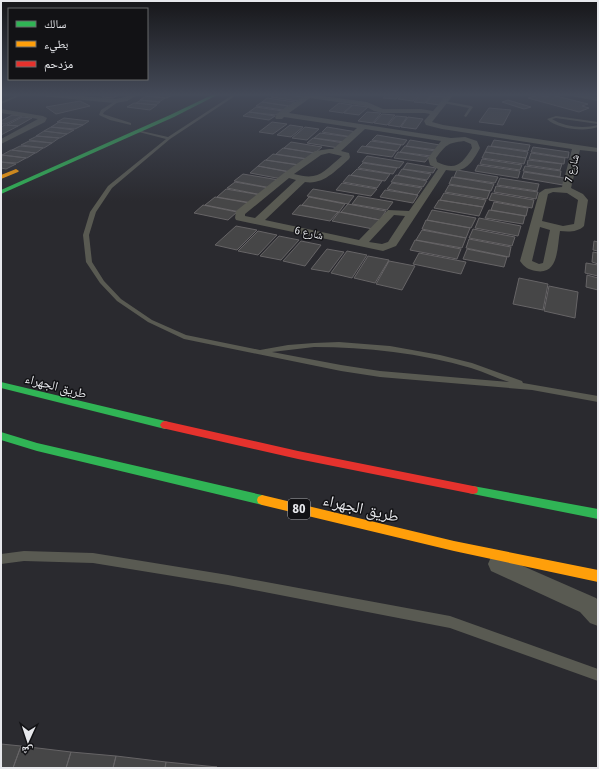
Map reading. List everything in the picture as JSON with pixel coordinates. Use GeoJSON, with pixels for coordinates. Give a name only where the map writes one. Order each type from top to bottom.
{"type":"FeatureCollection","features":[{"type":"Feature","properties":{"kind":"main road"},"geometry":{"type":"LineString","coordinates":[[1,192],[137,131]]}},
{"type":"Feature","properties":{"kind":"main road"},"geometry":{"type":"LineString","coordinates":[[20,183],[12,179],[13,177],[46,163],[49,160]]}},
{"type":"Feature","properties":{"kind":"main road"},"geometry":{"type":"LineString","coordinates":[[1,178],[20,170]]}},
{"type":"Feature","properties":{"kind":"main road"},"geometry":{"type":"LineString","coordinates":[[1,376],[77,406]]}},
{"type":"Feature","properties":{"kind":"main road","name":"طريق الجهراء"},"geometry":{"type":"LineString","coordinates":[[1,385],[77,406],[223,440],[598,514]]}},
{"type":"Feature","properties":{"kind":"main road","name":"طريق الجهراء"},"geometry":{"type":"LineString","coordinates":[[1,436],[37,447],[454,546],[598,576]]}},
{"type":"Feature","properties":{"kind":"street"},"geometry":{"type":"LineString","coordinates":[[2,140],[22,130]]}},
{"type":"Feature","properties":{"kind":"street"},"geometry":{"type":"LineString","coordinates":[[335,152],[360,130]]}},
{"type":"Feature","properties":{"kind":"street"},"geometry":{"type":"LineString","coordinates":[[383,130],[451,140],[465,140],[474,143],[476,148],[466,164],[458,167],[443,168],[433,163],[432,158],[443,143],[451,140]]}},
{"type":"Feature","properties":{"kind":"street"},"geometry":{"type":"LineString","coordinates":[[463,130],[598,150]]}},
{"type":"Feature","properties":{"kind":"street"},"geometry":{"type":"LineString","coordinates":[[465,140],[471,131]]}},
{"type":"Feature","properties":{"kind":"street","name":"شارع 7"},"geometry":{"type":"LineString","coordinates":[[566,190],[577,147]]}},
{"type":"Feature","properties":{"kind":"street","name":"شارع 6"},"geometry":{"type":"LineString","coordinates":[[335,152],[326,151],[318,153],[287,175],[240,213],[240,218],[378,248],[388,247],[443,168]]}},
{"type":"Feature","properties":{"kind":"street"},"geometry":{"type":"LineString","coordinates":[[287,175],[302,180],[318,180],[346,157],[345,155],[335,152]]}},
{"type":"Feature","properties":{"kind":"street"},"geometry":{"type":"LineString","coordinates":[[257,222],[302,180]]}},
{"type":"Feature","properties":{"kind":"street","name":"شارع 7"},"geometry":{"type":"LineString","coordinates":[[535,223],[567,229],[579,226],[583,200],[580,196],[566,190],[550,190],[544,193],[535,223],[526,261],[528,264],[535,267],[544,268],[548,265],[556,227]]}},
{"type":"Feature","properties":{"kind":"street"},"geometry":{"type":"LineString","coordinates":[[361,244],[391,213],[399,212],[412,214]]}},
{"type":"Feature","properties":{"kind":"street"},"geometry":{"type":"LineString","coordinates":[[454,546],[588,605],[598,615]]}},
{"type":"Feature","properties":{"kind":"lane"},"geometry":{"type":"LineString","coordinates":[[182,130],[110,187],[93,212],[86,235],[88,262],[102,282],[119,300],[150,321],[184,337],[380,374],[532,387],[598,399]]}},
{"type":"Feature","properties":{"kind":"lane"},"geometry":{"type":"LineString","coordinates":[[137,131],[170,138]]}},
{"type":"Feature","properties":{"kind":"lane"},"geometry":{"type":"LineString","coordinates":[[258,352],[282,347],[322,344],[362,345],[414,352],[466,364],[532,387]]}},
{"type":"Feature","properties":{"kind":"lane"},"geometry":{"type":"LineString","coordinates":[[1,559],[24,556],[93,558],[228,580],[450,622],[598,675]]}},
{"type":"Feature","properties":{"kind":"building"},"geometry":{"type":"Polygon","coordinates":[[[1,130],[11,130],[1,135],[1,130]]]}},
{"type":"Feature","properties":{"kind":"building"},"geometry":{"type":"Polygon","coordinates":[[[46,130],[74,130],[67,134],[44,131],[46,130]]]}},
{"type":"Feature","properties":{"kind":"building"},"geometry":{"type":"Polygon","coordinates":[[[262,130],[279,130],[273,134],[259,132],[262,130]]]}},
{"type":"Feature","properties":{"kind":"building"},"geometry":{"type":"Polygon","coordinates":[[[284,130],[300,130],[291,137],[277,135],[284,130]]]}},
{"type":"Feature","properties":{"kind":"building"},"geometry":{"type":"Polygon","coordinates":[[[302,130],[318,130],[307,140],[292,138],[302,130]]]}},
{"type":"Feature","properties":{"kind":"building"},"geometry":{"type":"Polygon","coordinates":[[[324,130],[344,130],[357,132],[352,137],[322,132],[324,130]]]}},
{"type":"Feature","properties":{"kind":"building"},"geometry":{"type":"Polygon","coordinates":[[[44,131],[67,134],[60,138],[36,136],[44,131]]]}},
{"type":"Feature","properties":{"kind":"building"},"geometry":{"type":"Polygon","coordinates":[[[320,133],[350,137],[345,142],[314,138],[320,133]]]}},
{"type":"Feature","properties":{"kind":"building"},"geometry":{"type":"Polygon","coordinates":[[[377,135],[407,140],[403,145],[372,140],[377,135]]]}},
{"type":"Feature","properties":{"kind":"building"},"geometry":{"type":"Polygon","coordinates":[[[37,136],[59,138],[52,143],[29,140],[37,136]]]}},
{"type":"Feature","properties":{"kind":"building"},"geometry":{"type":"Polygon","coordinates":[[[313,138],[344,143],[339,148],[307,143],[313,138]]]}},
{"type":"Feature","properties":{"kind":"building"},"geometry":{"type":"Polygon","coordinates":[[[410,140],[440,145],[436,150],[406,146],[410,140]]]}},
{"type":"Feature","properties":{"kind":"building"},"geometry":{"type":"Polygon","coordinates":[[[494,140],[530,145],[528,151],[491,146],[494,140]]]}},
{"type":"Feature","properties":{"kind":"building"},"geometry":{"type":"Polygon","coordinates":[[[29,141],[52,143],[44,148],[21,145],[29,141]]]}},
{"type":"Feature","properties":{"kind":"building"},"geometry":{"type":"Polygon","coordinates":[[[371,141],[401,145],[397,151],[366,146],[371,141]]]}},
{"type":"Feature","properties":{"kind":"building"},"geometry":{"type":"Polygon","coordinates":[[[291,142],[322,147],[315,153],[284,148],[291,142]]]}},
{"type":"Feature","properties":{"kind":"building"},"geometry":{"type":"Polygon","coordinates":[[[20,146],[43,148],[36,153],[12,150],[20,146]]]}},
{"type":"Feature","properties":{"kind":"building"},"geometry":{"type":"Polygon","coordinates":[[[362,146],[396,151],[392,157],[357,152],[362,146]]]}},
{"type":"Feature","properties":{"kind":"building"},"geometry":{"type":"Polygon","coordinates":[[[405,146],[435,151],[431,156],[400,152],[405,146]]]}},
{"type":"Feature","properties":{"kind":"building"},"geometry":{"type":"Polygon","coordinates":[[[488,146],[528,152],[526,158],[485,152],[488,146]]]}},
{"type":"Feature","properties":{"kind":"building"},"geometry":{"type":"Polygon","coordinates":[[[533,147],[569,152],[568,158],[531,152],[533,147]]]}},
{"type":"Feature","properties":{"kind":"building"},"geometry":{"type":"Polygon","coordinates":[[[283,148],[314,153],[308,159],[276,154],[283,148]]]}},
{"type":"Feature","properties":{"kind":"building"},"geometry":{"type":"Polygon","coordinates":[[[11,150],[35,153],[27,158],[2,155],[11,150]]]}},
{"type":"Feature","properties":{"kind":"building"},"geometry":{"type":"Polygon","coordinates":[[[398,152],[429,157],[425,162],[394,158],[398,152]]]}},
{"type":"Feature","properties":{"kind":"building"},"geometry":{"type":"Polygon","coordinates":[[[485,152],[526,158],[524,164],[482,158],[485,152]]]}},
{"type":"Feature","properties":{"kind":"building"},"geometry":{"type":"Polygon","coordinates":[[[531,153],[565,158],[564,164],[529,159],[531,153]]]}},
{"type":"Feature","properties":{"kind":"building"},"geometry":{"type":"Polygon","coordinates":[[[273,154],[306,159],[300,165],[266,160],[273,154]]]}},
{"type":"Feature","properties":{"kind":"building"},"geometry":{"type":"Polygon","coordinates":[[[2,155],[26,158],[17,163],[1,162],[2,155]]]}},
{"type":"Feature","properties":{"kind":"building"},"geometry":{"type":"Polygon","coordinates":[[[367,156],[404,162],[399,168],[362,162],[367,156]]]}},
{"type":"Feature","properties":{"kind":"building"},"geometry":{"type":"Polygon","coordinates":[[[482,159],[522,165],[520,170],[480,164],[482,159]]]}},
{"type":"Feature","properties":{"kind":"building"},"geometry":{"type":"Polygon","coordinates":[[[265,160],[298,165],[291,172],[258,166],[265,160]]]}},
{"type":"Feature","properties":{"kind":"building"},"geometry":{"type":"Polygon","coordinates":[[[528,160],[562,164],[560,170],[527,165],[528,160]]]}},
{"type":"Feature","properties":{"kind":"building"},"geometry":{"type":"Polygon","coordinates":[[[1,162],[16,164],[6,169],[1,168],[1,162]]]}},
{"type":"Feature","properties":{"kind":"building"},"geometry":{"type":"Polygon","coordinates":[[[363,163],[397,168],[393,174],[358,168],[363,163]]]}},
{"type":"Feature","properties":{"kind":"building"},"geometry":{"type":"Polygon","coordinates":[[[407,163],[436,168],[433,173],[403,169],[407,163]]]}},
{"type":"Feature","properties":{"kind":"building"},"geometry":{"type":"Polygon","coordinates":[[[478,165],[520,171],[518,178],[475,171],[478,165]]]}},
{"type":"Feature","properties":{"kind":"building"},"geometry":{"type":"Polygon","coordinates":[[[258,166],[289,172],[282,179],[250,173],[258,166]]]}},
{"type":"Feature","properties":{"kind":"building"},"geometry":{"type":"Polygon","coordinates":[[[525,166],[561,171],[560,177],[523,171],[525,166]]]}},
{"type":"Feature","properties":{"kind":"building"},"geometry":{"type":"Polygon","coordinates":[[[357,169],[390,174],[385,181],[351,175],[357,169]]]}},
{"type":"Feature","properties":{"kind":"building"},"geometry":{"type":"Polygon","coordinates":[[[402,169],[431,174],[427,180],[398,175],[402,169]]]}},
{"type":"Feature","properties":{"kind":"building"},"geometry":{"type":"Polygon","coordinates":[[[457,170],[498,177],[495,183],[454,177],[457,170]]]}},
{"type":"Feature","properties":{"kind":"building"},"geometry":{"type":"Polygon","coordinates":[[[524,172],[564,178],[563,185],[522,178],[524,172]]]}},
{"type":"Feature","properties":{"kind":"building"},"geometry":{"type":"Polygon","coordinates":[[[243,174],[279,180],[271,188],[234,181],[243,174]]]}},
{"type":"Feature","properties":{"kind":"building"},"geometry":{"type":"Polygon","coordinates":[[[349,175],[382,181],[377,188],[343,182],[349,175]]]}},
{"type":"Feature","properties":{"kind":"building"},"geometry":{"type":"Polygon","coordinates":[[[396,175],[427,181],[423,187],[391,182],[396,175]]]}},
{"type":"Feature","properties":{"kind":"building"},"geometry":{"type":"Polygon","coordinates":[[[452,177],[494,184],[491,191],[449,184],[452,177]]]}},
{"type":"Feature","properties":{"kind":"building"},"geometry":{"type":"Polygon","coordinates":[[[500,178],[539,184],[537,191],[497,185],[500,178]]]}},
{"type":"Feature","properties":{"kind":"building"},"geometry":{"type":"Polygon","coordinates":[[[235,182],[269,188],[262,195],[227,188],[235,182]]]}},
{"type":"Feature","properties":{"kind":"building"},"geometry":{"type":"Polygon","coordinates":[[[342,183],[377,189],[371,196],[336,190],[342,183]]]}},
{"type":"Feature","properties":{"kind":"building"},"geometry":{"type":"Polygon","coordinates":[[[392,183],[422,188],[417,195],[387,189],[392,183]]]}},
{"type":"Feature","properties":{"kind":"building"},"geometry":{"type":"Polygon","coordinates":[[[449,185],[490,191],[487,199],[445,192],[449,185]]]}},
{"type":"Feature","properties":{"kind":"building"},"geometry":{"type":"Polygon","coordinates":[[[496,186],[538,192],[536,199],[494,192],[496,186]]]}},
{"type":"Feature","properties":{"kind":"building"},"geometry":{"type":"Polygon","coordinates":[[[226,189],[261,195],[252,203],[217,197],[226,189]]]}},
{"type":"Feature","properties":{"kind":"building"},"geometry":{"type":"Polygon","coordinates":[[[313,189],[354,196],[348,204],[307,196],[313,189]]]}},
{"type":"Feature","properties":{"kind":"building"},"geometry":{"type":"Polygon","coordinates":[[[385,190],[418,195],[413,203],[380,197],[385,190]]]}},
{"type":"Feature","properties":{"kind":"building"},"geometry":{"type":"Polygon","coordinates":[[[444,193],[486,200],[483,207],[440,200],[444,193]]]}},
{"type":"Feature","properties":{"kind":"building"},"geometry":{"type":"Polygon","coordinates":[[[492,193],[534,200],[532,208],[489,200],[492,193]]]}},
{"type":"Feature","properties":{"kind":"building"},"geometry":{"type":"Polygon","coordinates":[[[358,196],[393,202],[387,210],[352,204],[358,196]]]}},
{"type":"Feature","properties":{"kind":"building"},"geometry":{"type":"Polygon","coordinates":[[[215,197],[249,203],[240,212],[205,205],[215,197]]]}},
{"type":"Feature","properties":{"kind":"building"},"geometry":{"type":"Polygon","coordinates":[[[309,197],[345,204],[339,212],[302,205],[309,197]]]}},
{"type":"Feature","properties":{"kind":"building"},"geometry":{"type":"Polygon","coordinates":[[[439,200],[483,207],[479,216],[434,208],[439,200]]]}},
{"type":"Feature","properties":{"kind":"building"},"geometry":{"type":"Polygon","coordinates":[[[494,202],[528,208],[526,216],[491,210],[494,202]]]}},
{"type":"Feature","properties":{"kind":"building"},"geometry":{"type":"Polygon","coordinates":[[[348,204],[386,211],[380,220],[341,212],[348,204]]]}},
{"type":"Feature","properties":{"kind":"building"},"geometry":{"type":"Polygon","coordinates":[[[203,205],[237,212],[228,220],[194,213],[203,205]]]}},
{"type":"Feature","properties":{"kind":"building"},"geometry":{"type":"Polygon","coordinates":[[[300,205],[338,212],[330,221],[292,214],[300,205]]]}},
{"type":"Feature","properties":{"kind":"building"},"geometry":{"type":"Polygon","coordinates":[[[432,210],[476,218],[471,228],[427,220],[432,210]]]}},
{"type":"Feature","properties":{"kind":"building"},"geometry":{"type":"Polygon","coordinates":[[[489,210],[525,216],[523,224],[485,218],[489,210]]]}},
{"type":"Feature","properties":{"kind":"building"},"geometry":{"type":"Polygon","coordinates":[[[339,212],[380,220],[373,229],[332,221],[339,212]]]}},
{"type":"Feature","properties":{"kind":"building"},"geometry":{"type":"Polygon","coordinates":[[[479,218],[521,226],[518,236],[475,228],[479,218]]]}},
{"type":"Feature","properties":{"kind":"building"},"geometry":{"type":"Polygon","coordinates":[[[426,220],[470,228],[466,238],[422,229],[426,220]]]}},
{"type":"Feature","properties":{"kind":"building"},"geometry":{"type":"Polygon","coordinates":[[[236,226],[257,230],[237,250],[215,245],[236,226]]]}},
{"type":"Feature","properties":{"kind":"building"},"geometry":{"type":"Polygon","coordinates":[[[473,229],[515,237],[512,246],[469,238],[473,229]]]}},
{"type":"Feature","properties":{"kind":"building"},"geometry":{"type":"Polygon","coordinates":[[[422,230],[466,238],[462,248],[416,240],[422,230]]]}},
{"type":"Feature","properties":{"kind":"building"},"geometry":{"type":"Polygon","coordinates":[[[258,231],[277,235],[258,255],[238,251],[258,231]]]}},
{"type":"Feature","properties":{"kind":"building"},"geometry":{"type":"Polygon","coordinates":[[[279,236],[299,240],[281,260],[260,256],[279,236]]]}},
{"type":"Feature","properties":{"kind":"building"},"geometry":{"type":"Polygon","coordinates":[[[469,239],[511,247],[509,257],[466,248],[469,239]]]}},
{"type":"Feature","properties":{"kind":"building"},"geometry":{"type":"Polygon","coordinates":[[[415,240],[461,249],[457,259],[410,250],[415,240]]]}},
{"type":"Feature","properties":{"kind":"building"},"geometry":{"type":"Polygon","coordinates":[[[301,241],[321,245],[305,266],[283,261],[301,241]]]}},
{"type":"Feature","properties":{"kind":"building"},"geometry":{"type":"Polygon","coordinates":[[[594,241],[598,242],[598,251],[593,250],[594,241]]]}},
{"type":"Feature","properties":{"kind":"building"},"geometry":{"type":"Polygon","coordinates":[[[327,249],[344,252],[329,272],[311,269],[327,249]]]}},
{"type":"Feature","properties":{"kind":"building"},"geometry":{"type":"Polygon","coordinates":[[[467,249],[507,257],[504,267],[463,259],[467,249]]]}},
{"type":"Feature","properties":{"kind":"building"},"geometry":{"type":"Polygon","coordinates":[[[347,251],[367,255],[352,278],[331,273],[347,251]]]}},
{"type":"Feature","properties":{"kind":"building"},"geometry":{"type":"Polygon","coordinates":[[[593,252],[598,253],[598,264],[592,262],[593,252]]]}},
{"type":"Feature","properties":{"kind":"building"},"geometry":{"type":"Polygon","coordinates":[[[419,253],[466,262],[461,274],[413,264],[419,253]]]}},
{"type":"Feature","properties":{"kind":"building"},"geometry":{"type":"Polygon","coordinates":[[[368,256],[389,260],[375,283],[354,278],[368,256]]]}},
{"type":"Feature","properties":{"kind":"building"},"geometry":{"type":"Polygon","coordinates":[[[389,261],[415,266],[402,290],[376,284],[389,261]]]}},
{"type":"Feature","properties":{"kind":"building"},"geometry":{"type":"Polygon","coordinates":[[[586,263],[598,265],[598,276],[585,273],[586,263]]]}},
{"type":"Feature","properties":{"kind":"building"},"geometry":{"type":"Polygon","coordinates":[[[587,275],[598,278],[598,290],[586,287],[587,275]]]}},
{"type":"Feature","properties":{"kind":"building"},"geometry":{"type":"Polygon","coordinates":[[[519,278],[548,284],[543,310],[513,304],[519,278]]]}},
{"type":"Feature","properties":{"kind":"building"},"geometry":{"type":"Polygon","coordinates":[[[549,286],[578,292],[575,318],[544,311],[549,286]]]}},
{"type":"Feature","properties":{"kind":"building"},"geometry":{"type":"Polygon","coordinates":[[[1,744],[21,746],[13,768],[1,768],[1,744]]]}},
{"type":"Feature","properties":{"kind":"building"},"geometry":{"type":"Polygon","coordinates":[[[21,746],[71,752],[66,768],[13,768],[21,746]]]}},
{"type":"Feature","properties":{"kind":"building"},"geometry":{"type":"Polygon","coordinates":[[[71,752],[116,756],[113,768],[66,768],[71,752]]]}},
{"type":"Feature","properties":{"kind":"building"},"geometry":{"type":"Polygon","coordinates":[[[116,756],[166,762],[165,768],[113,768],[116,756]]]}},
{"type":"Feature","properties":{"kind":"building"},"geometry":{"type":"Polygon","coordinates":[[[166,762],[217,767],[165,768],[166,762]]]}},
{"type":"Feature","properties":{"kind":"traffic: fast"},"geometry":{"type":"LineString","coordinates":[[1,192],[141,130]]}},
{"type":"Feature","properties":{"kind":"traffic: fast"},"geometry":{"type":"LineString","coordinates":[[1,385],[165,425]]}},
{"type":"Feature","properties":{"kind":"traffic: fast"},"geometry":{"type":"LineString","coordinates":[[1,436],[37,447],[262,500]]}},
{"type":"Feature","properties":{"kind":"traffic: fast"},"geometry":{"type":"LineString","coordinates":[[473,490],[598,514]]}},
{"type":"Feature","properties":{"kind":"traffic: slow"},"geometry":{"type":"LineString","coordinates":[[1,177],[16,171]]}},
{"type":"Feature","properties":{"kind":"traffic: slow"},"geometry":{"type":"LineString","coordinates":[[262,500],[454,546],[598,576]]}},
{"type":"Feature","properties":{"kind":"traffic: jam"},"geometry":{"type":"LineString","coordinates":[[165,425],[298,455],[473,490]]}}]}
